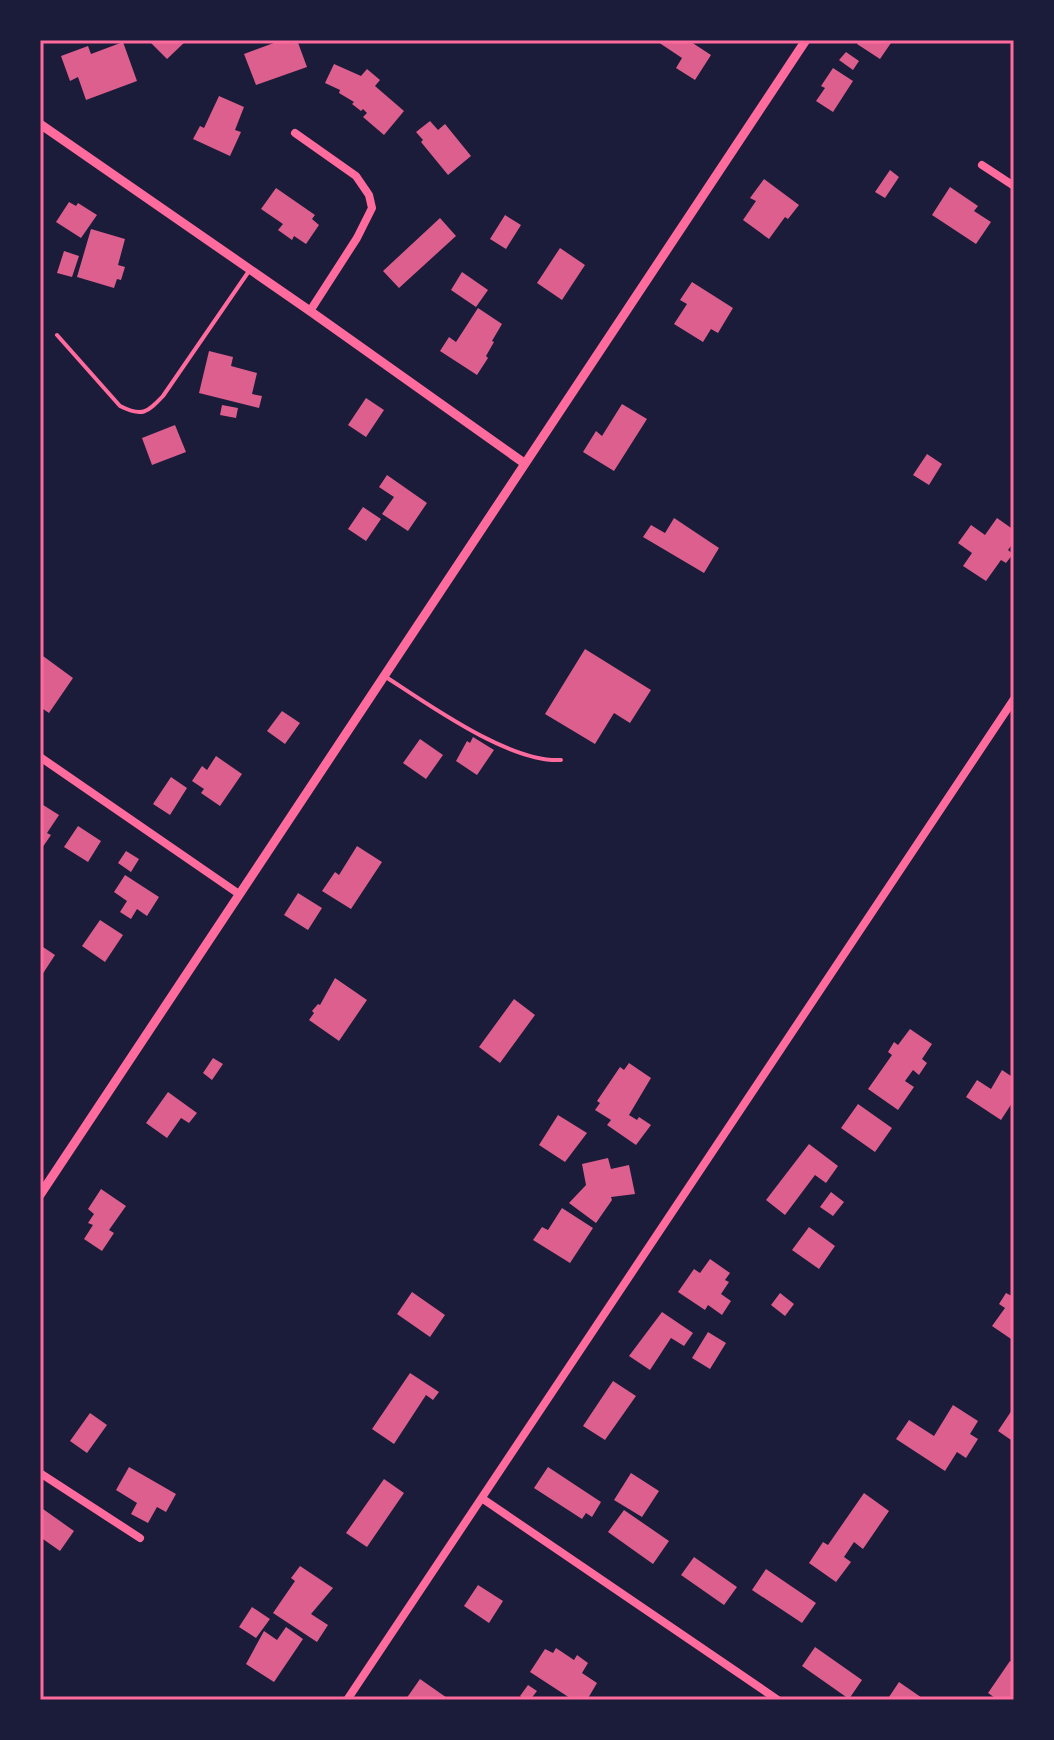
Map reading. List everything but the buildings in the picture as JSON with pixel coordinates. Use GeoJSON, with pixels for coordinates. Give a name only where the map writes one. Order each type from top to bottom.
{"type":"FeatureCollection","features":[{"type":"Feature","properties":{"kind":"street"},"geometry":{"type":"LineString","coordinates":[[40,1195],[806,40]]}},
{"type":"Feature","properties":{"kind":"street"},"geometry":{"type":"LineString","coordinates":[[40,124],[524,463]]}},
{"type":"Feature","properties":{"kind":"street"},"geometry":{"type":"LineString","coordinates":[[295,133],[356,176],[369,195],[372,208],[357,238],[310,311]]}},
{"type":"Feature","properties":{"kind":"street"},"geometry":{"type":"LineString","coordinates":[[982,165],[1014,186]]}},
{"type":"Feature","properties":{"kind":"street"},"geometry":{"type":"LineString","coordinates":[[347,1700],[1014,699]]}},
{"type":"Feature","properties":{"kind":"street"},"geometry":{"type":"LineString","coordinates":[[40,757],[239,894]]}},
{"type":"Feature","properties":{"kind":"street"},"geometry":{"type":"LineString","coordinates":[[40,1473],[140,1538]]}},
{"type":"Feature","properties":{"kind":"street"},"geometry":{"type":"LineString","coordinates":[[483,1499],[778,1700]]}},
{"type":"Feature","properties":{"kind":"lane"},"geometry":{"type":"LineString","coordinates":[[57,335],[120,406],[133,413],[149,411],[163,396],[250,269]]}},
{"type":"Feature","properties":{"kind":"lane"},"geometry":{"type":"LineString","coordinates":[[384,676],[509,750],[544,761],[561,760]]}}]}
